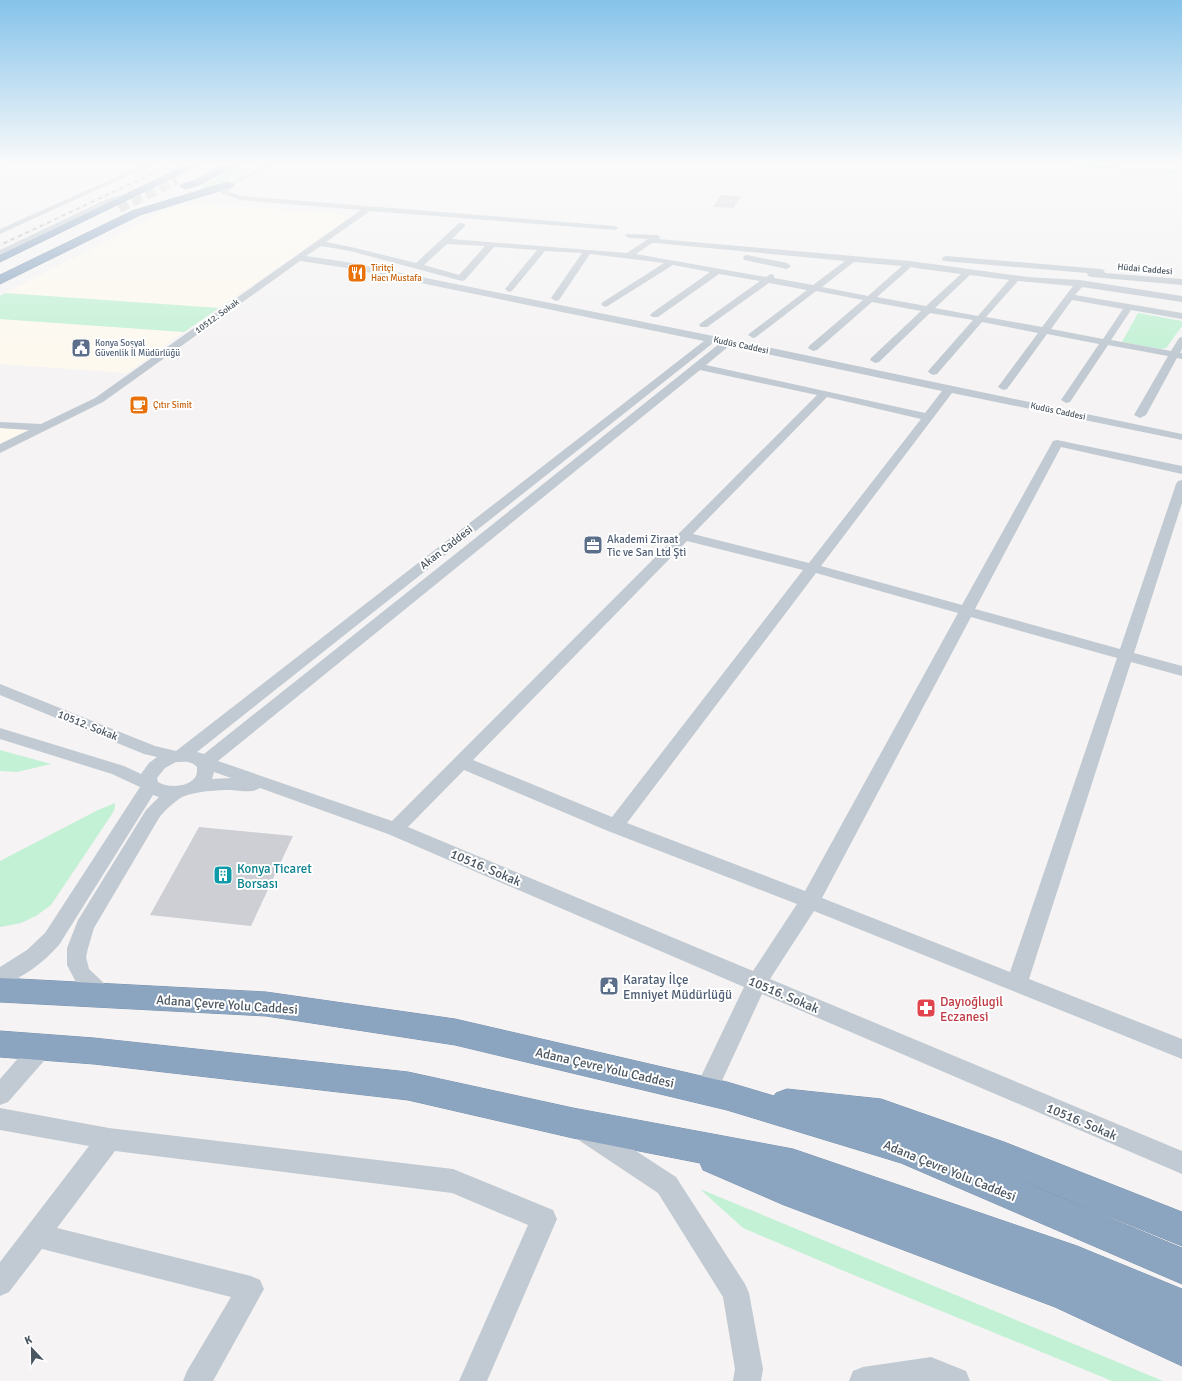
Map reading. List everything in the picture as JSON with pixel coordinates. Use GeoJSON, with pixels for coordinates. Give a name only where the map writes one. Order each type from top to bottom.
{"type":"FeatureCollection","features":[{"type":"Feature","properties":{"kind":"highway"},"geometry":{"type":"LineString","coordinates":[[0,260],[76,227]]}},
{"type":"Feature","properties":{"kind":"highway"},"geometry":{"type":"LineString","coordinates":[[0,266],[81,227]]}},
{"type":"Feature","properties":{"kind":"highway"},"geometry":{"type":"LineString","coordinates":[[0,274],[86,227]]}},
{"type":"Feature","properties":{"kind":"highway"},"geometry":{"type":"LineString","coordinates":[[0,280],[107,227]]}},
{"type":"Feature","properties":{"kind":"highway","name":"Adana Çevre Yolu Caddesi"},"geometry":{"type":"LineString","coordinates":[[0,990],[266,1004],[455,1032],[717,1093],[905,1150],[1182,1266]]}},
{"type":"Feature","properties":{"kind":"highway"},"geometry":{"type":"LineString","coordinates":[[0,1044],[42,1047],[408,1086],[574,1123],[793,1165],[1077,1264],[1182,1308]]}},
{"type":"Feature","properties":{"kind":"highway"},"geometry":{"type":"LineString","coordinates":[[717,1093],[881,1114],[1004,1158],[1182,1229]]}},
{"type":"Feature","properties":{"kind":"highway"},"geometry":{"type":"LineString","coordinates":[[675,1142],[784,1188],[1063,1292],[1182,1347]]}},
{"type":"Feature","properties":{"kind":"street"},"geometry":{"type":"LineString","coordinates":[[0,232],[10,227]]}},
{"type":"Feature","properties":{"kind":"street"},"geometry":{"type":"LineString","coordinates":[[0,253],[54,227]]}},
{"type":"Feature","properties":{"kind":"street","name":"10512. Sokak"},"geometry":{"type":"LineString","coordinates":[[0,450],[99,400],[319,243],[343,227]]}},
{"type":"Feature","properties":{"kind":"street"},"geometry":{"type":"LineString","coordinates":[[418,266],[445,241],[464,227]]}},
{"type":"Feature","properties":{"kind":"street","name":"Hüdai Caddesi"},"geometry":{"type":"LineString","coordinates":[[560,227],[620,237],[909,258]]}},
{"type":"Feature","properties":{"kind":"street","name":"Hüdai Caddesi"},"geometry":{"type":"LineString","coordinates":[[605,227],[615,228],[620,237]]}},
{"type":"Feature","properties":{"kind":"street"},"geometry":{"type":"LineString","coordinates":[[615,228],[606,231],[620,237]]}},
{"type":"Feature","properties":{"kind":"street"},"geometry":{"type":"LineString","coordinates":[[603,249],[620,237]]}},
{"type":"Feature","properties":{"kind":"street","name":"Hüdai Caddesi"},"geometry":{"type":"LineString","coordinates":[[620,237],[664,237],[1182,282]]}},
{"type":"Feature","properties":{"kind":"street"},"geometry":{"type":"LineString","coordinates":[[445,241],[542,248],[603,249],[1178,355]]}},
{"type":"Feature","properties":{"kind":"street"},"geometry":{"type":"LineString","coordinates":[[629,255],[650,241],[655,241],[853,259],[909,258],[968,272],[1016,278],[1080,283],[1182,299]]}},
{"type":"Feature","properties":{"kind":"street"},"geometry":{"type":"LineString","coordinates":[[655,241],[787,266]]}},
{"type":"Feature","properties":{"kind":"street","name":"Kudüs Caddesi"},"geometry":{"type":"LineString","coordinates":[[319,243],[509,289],[1182,429]]}},
{"type":"Feature","properties":{"kind":"street"},"geometry":{"type":"LineString","coordinates":[[461,278],[492,244]]}},
{"type":"Feature","properties":{"kind":"street"},"geometry":{"type":"LineString","coordinates":[[509,289],[542,248]]}},
{"type":"Feature","properties":{"kind":"street"},"geometry":{"type":"LineString","coordinates":[[556,298],[588,248]]}},
{"type":"Feature","properties":{"kind":"street"},"geometry":{"type":"LineString","coordinates":[[704,325],[802,254]]}},
{"type":"Feature","properties":{"kind":"street"},"geometry":{"type":"LineString","coordinates":[[347,265],[342,262],[342,258],[348,255],[373,255]]}},
{"type":"Feature","properties":{"kind":"street","name":"Kudüs Caddesi"},"geometry":{"type":"LineString","coordinates":[[299,258],[347,265],[728,342],[1182,437]]}},
{"type":"Feature","properties":{"kind":"street"},"geometry":{"type":"LineString","coordinates":[[813,348],[870,299],[909,258]]}},
{"type":"Feature","properties":{"kind":"street","name":"Hüdai Caddesi"},"geometry":{"type":"LineString","coordinates":[[939,258],[1182,279]]}},
{"type":"Feature","properties":{"kind":"street"},"geometry":{"type":"LineString","coordinates":[[753,335],[853,259]]}},
{"type":"Feature","properties":{"kind":"street"},"geometry":{"type":"LineString","coordinates":[[606,304],[672,262]]}},
{"type":"Feature","properties":{"kind":"street"},"geometry":{"type":"LineString","coordinates":[[655,315],[717,271]]}},
{"type":"Feature","properties":{"kind":"street"},"geometry":{"type":"LineString","coordinates":[[875,360],[968,272]]}},
{"type":"Feature","properties":{"kind":"street"},"geometry":{"type":"LineString","coordinates":[[933,372],[1016,278]]}},
{"type":"Feature","properties":{"kind":"street"},"geometry":{"type":"LineString","coordinates":[[1003,386],[1080,283]]}},
{"type":"Feature","properties":{"kind":"street"},"geometry":{"type":"LineString","coordinates":[[1069,297],[1182,316]]}},
{"type":"Feature","properties":{"kind":"street"},"geometry":{"type":"LineString","coordinates":[[1066,400],[1129,307]]}},
{"type":"Feature","properties":{"kind":"street","name":"Akan Caddesi"},"geometry":{"type":"LineString","coordinates":[[179,756],[712,339]]}},
{"type":"Feature","properties":{"kind":"street"},"geometry":{"type":"LineString","coordinates":[[1140,415],[1178,355],[1182,340]]}},
{"type":"Feature","properties":{"kind":"street","name":"Akan Caddesi"},"geometry":{"type":"LineString","coordinates":[[205,763],[728,342]]}},
{"type":"Feature","properties":{"kind":"street"},"geometry":{"type":"LineString","coordinates":[[698,366],[928,417]]}},
{"type":"Feature","properties":{"kind":"street"},"geometry":{"type":"LineString","coordinates":[[615,826],[950,388]]}},
{"type":"Feature","properties":{"kind":"street"},"geometry":{"type":"LineString","coordinates":[[395,829],[825,393]]}},
{"type":"Feature","properties":{"kind":"street"},"geometry":{"type":"LineString","coordinates":[[0,425],[44,428]]}},
{"type":"Feature","properties":{"kind":"street"},"geometry":{"type":"LineString","coordinates":[[717,1093],[757,982],[810,901],[1057,443],[1182,470]]}},
{"type":"Feature","properties":{"kind":"street"},"geometry":{"type":"LineString","coordinates":[[1017,983],[1182,484]]}},
{"type":"Feature","properties":{"kind":"street"},"geometry":{"type":"LineString","coordinates":[[684,536],[812,568],[1182,670]]}},
{"type":"Feature","properties":{"kind":"street","name":"10512. Sokak"},"geometry":{"type":"LineString","coordinates":[[0,689],[146,748],[179,756]]}},
{"type":"Feature","properties":{"kind":"street"},"geometry":{"type":"LineString","coordinates":[[0,733],[118,770],[150,785],[158,791],[184,791],[222,784],[273,786]]}},
{"type":"Feature","properties":{"kind":"street"},"geometry":{"type":"LineString","coordinates":[[0,977],[26,963],[40,952],[52,939],[150,785],[149,776],[153,769],[164,761],[179,756],[194,757],[205,763],[207,769],[204,778],[157,808],[149,818],[85,926],[78,942],[75,956],[79,972],[87,984],[102,995]]}},
{"type":"Feature","properties":{"kind":"street"},"geometry":{"type":"LineString","coordinates":[[461,762],[615,826],[810,901],[1182,1049]]}},
{"type":"Feature","properties":{"kind":"street","name":"10516. Sokak"},"geometry":{"type":"LineString","coordinates":[[205,763],[395,829],[1182,1163]]}},
{"type":"Feature","properties":{"kind":"street"},"geometry":{"type":"LineString","coordinates":[[0,1095],[42,1047]]}},
{"type":"Feature","properties":{"kind":"street"},"geometry":{"type":"LineString","coordinates":[[0,1119],[108,1140],[453,1181],[544,1219],[473,1381]]}},
{"type":"Feature","properties":{"kind":"street"},"geometry":{"type":"LineString","coordinates":[[574,1123],[667,1185],[736,1293],[749,1369],[747,1381]]}},
{"type":"Feature","properties":{"kind":"street"},"geometry":{"type":"LineString","coordinates":[[0,1283],[108,1140]]}},
{"type":"Feature","properties":{"kind":"street"},"geometry":{"type":"LineString","coordinates":[[36,1235],[252,1289],[197,1381]]}},
{"type":"Feature","properties":{"kind":"street"},"geometry":{"type":"LineString","coordinates":[[863,1381],[931,1371],[956,1381]]}},
{"type":"Feature","properties":{"kind":"shaded area"},"geometry":{"type":"Polygon","coordinates":[[[133,227],[335,227],[219,308],[5,293],[133,227]]]}},
{"type":"Feature","properties":{"kind":"shaded area","name":"Konya Sosyal Güvenlik İl Müdürlüğü"},"geometry":{"type":"Polygon","coordinates":[[[0,319],[184,332],[127,373],[0,364],[0,319]]]}},
{"type":"Feature","properties":{"kind":"shaded area"},"geometry":{"type":"Polygon","coordinates":[[[0,428],[33,430],[0,446],[0,428]]]}},
{"type":"Feature","properties":{"kind":"green space"},"geometry":{"type":"Polygon","coordinates":[[[5,293],[219,308],[184,332],[0,319],[0,296],[5,293]]]}},
{"type":"Feature","properties":{"kind":"green space"},"geometry":{"type":"Polygon","coordinates":[[[1138,313],[1182,321],[1182,326],[1166,348],[1160,349],[1122,342],[1138,313]]]}},
{"type":"Feature","properties":{"kind":"green space"},"geometry":{"type":"Polygon","coordinates":[[[0,750],[51,764],[17,772],[0,771],[0,750]]]}},
{"type":"Feature","properties":{"kind":"green space"},"geometry":{"type":"Polygon","coordinates":[[[115,803],[115,808],[112,814],[51,905],[36,916],[21,923],[0,927],[0,861],[98,810],[115,803]]]}},
{"type":"Feature","properties":{"kind":"green space"},"geometry":{"type":"Polygon","coordinates":[[[700,1189],[1163,1381],[1112,1381],[844,1271],[743,1228],[700,1189]]]}},
{"type":"Feature","properties":{"kind":"building","name":"Konya Ticaret Borsası"},"geometry":{"type":"Polygon","coordinates":[[[199,827],[293,836],[251,926],[150,915],[199,827]]]}},
{"type":"Feature","properties":{"kind":"railway"},"geometry":{"type":"LineString","coordinates":[[0,245],[37,227]]}},
{"type":"Feature","properties":{"kind":"place","name":"Tiritçi Hacı Mustafa"},"geometry":{"type":"Point","coordinates":[357,273]}},
{"type":"Feature","properties":{"kind":"place","name":"Konya Sosyal Güvenlik İl Müdürlüğü"},"geometry":{"type":"Point","coordinates":[81,348]}},
{"type":"Feature","properties":{"kind":"place","name":"Çıtır Simit"},"geometry":{"type":"Point","coordinates":[139,405]}},
{"type":"Feature","properties":{"kind":"place","name":"Akademi Ziraat Tic ve San Ltd Şti"},"geometry":{"type":"Point","coordinates":[593,545]}},
{"type":"Feature","properties":{"kind":"place","name":"Konya Ticaret Borsası"},"geometry":{"type":"Point","coordinates":[223,875]}},
{"type":"Feature","properties":{"kind":"place","name":"Karatay İlçe Emniyet Müdürlüğü"},"geometry":{"type":"Point","coordinates":[609,986]}},
{"type":"Feature","properties":{"kind":"place","name":"Dayıoğlugil Eczanesi"},"geometry":{"type":"Point","coordinates":[926,1008]}}]}
